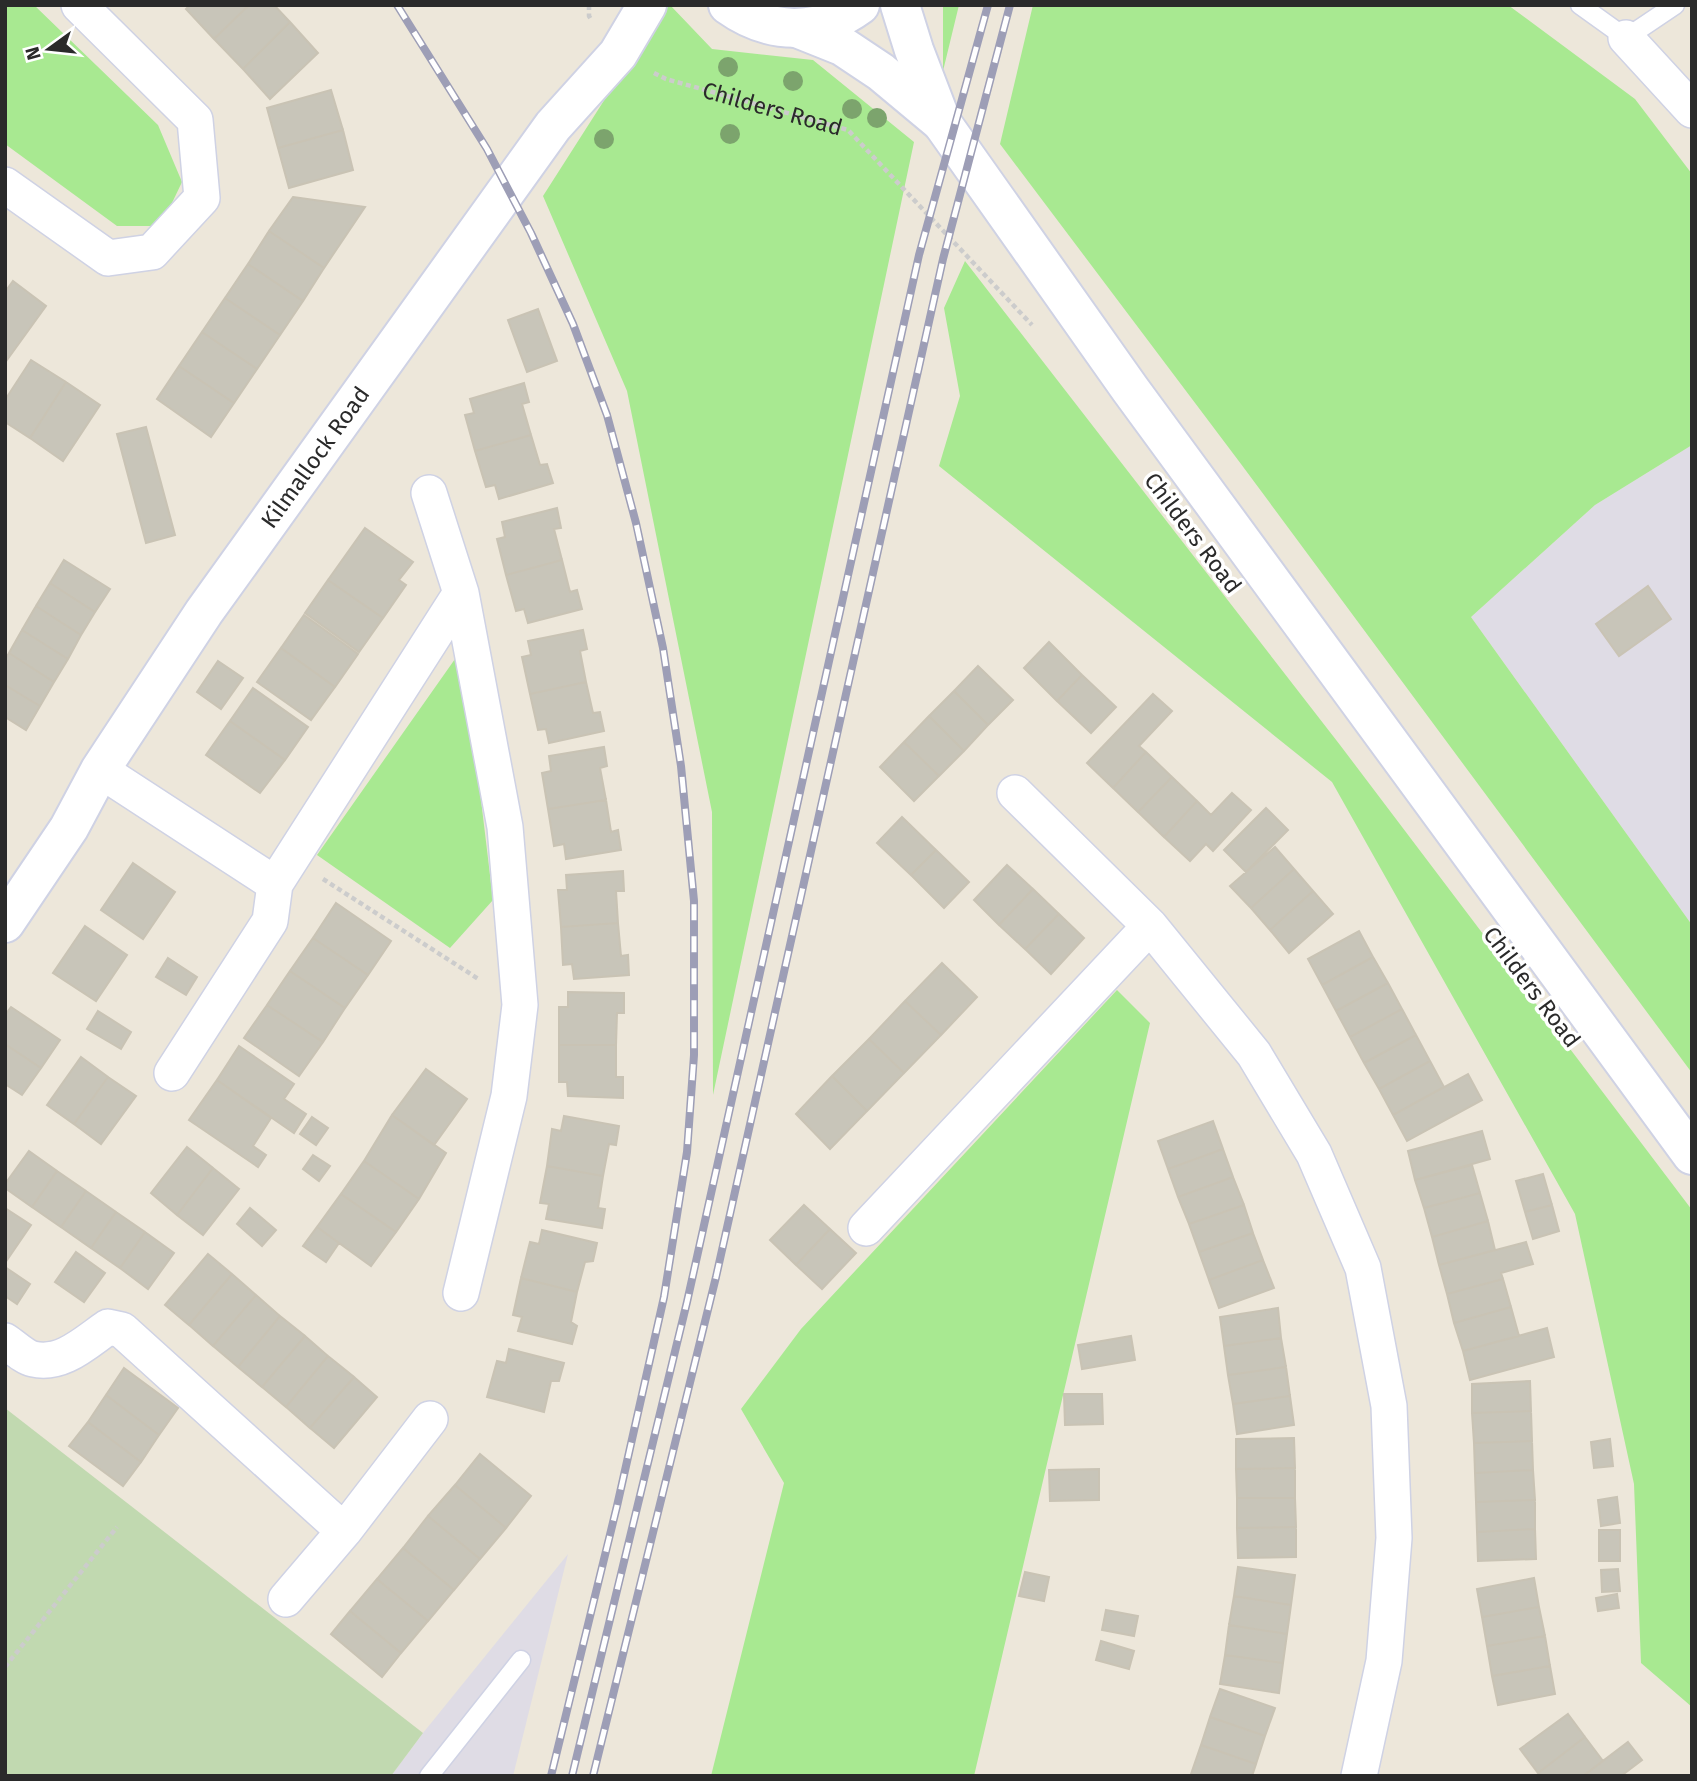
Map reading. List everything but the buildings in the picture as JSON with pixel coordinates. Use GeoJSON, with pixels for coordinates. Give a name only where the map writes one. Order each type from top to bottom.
{"type":"FeatureCollection","features":[{"type":"Feature","properties":{"kind":"main road","name":"Kilmallock Road"},"geometry":{"type":"LineString","coordinates":[[5,923],[69,828],[100,770],[204,612],[553,126],[618,54],[647,5]]}},
{"type":"Feature","properties":{"kind":"main road"},"geometry":{"type":"LineString","coordinates":[[727,5],[743,16],[772,27],[797,28],[822,25],[848,15],[860,5]]}},
{"type":"Feature","properties":{"kind":"main road","name":"Childers Road"},"geometry":{"type":"LineString","coordinates":[[900,5],[942,123],[1130,389],[1692,1155]]}},
{"type":"Feature","properties":{"kind":"main road","name":"Childers Road"},"geometry":{"type":"LineString","coordinates":[[797,28],[842,46],[881,72],[942,123]]}},
{"type":"Feature","properties":{"kind":"street"},"geometry":{"type":"LineString","coordinates":[[5,186],[107,258],[152,252],[202,198],[195,120],[79,5]]}},
{"type":"Feature","properties":{"kind":"street"},"geometry":{"type":"LineString","coordinates":[[1626,38],[1692,110]]}},
{"type":"Feature","properties":{"kind":"street"},"geometry":{"type":"LineString","coordinates":[[429,493],[461,593],[505,827],[520,1005],[509,1096],[461,1293]]}},
{"type":"Feature","properties":{"kind":"street"},"geometry":{"type":"LineString","coordinates":[[172,1073],[270,920],[283,872],[461,593]]}},
{"type":"Feature","properties":{"kind":"street"},"geometry":{"type":"LineString","coordinates":[[100,770],[283,872]]}},
{"type":"Feature","properties":{"kind":"street"},"geometry":{"type":"LineString","coordinates":[[1015,793],[1150,926],[1254,1054],[1314,1154],[1363,1268],[1389,1406],[1394,1538],[1384,1661],[1359,1776]]}},
{"type":"Feature","properties":{"kind":"street"},"geometry":{"type":"LineString","coordinates":[[866,1228],[1150,926]]}},
{"type":"Feature","properties":{"kind":"street"},"geometry":{"type":"LineString","coordinates":[[5,1341],[31,1359],[51,1361],[76,1351],[108,1327],[122,1330],[344,1531]]}},
{"type":"Feature","properties":{"kind":"street"},"geometry":{"type":"LineString","coordinates":[[286,1599],[344,1531],[430,1419]]}},
{"type":"Feature","properties":{"kind":"lane"},"geometry":{"type":"LineString","coordinates":[[1580,5],[1626,38],[1675,5]]}},
{"type":"Feature","properties":{"kind":"lane"},"geometry":{"type":"LineString","coordinates":[[429,1776],[521,1660]]}},
{"type":"Feature","properties":{"kind":"path","name":"Childers Road"},"geometry":{"type":"LineString","coordinates":[[589,5],[589,16],[618,54],[666,79],[848,130],[1034,327]]}},
{"type":"Feature","properties":{"kind":"path"},"geometry":{"type":"LineString","coordinates":[[283,872],[520,1005]]}},
{"type":"Feature","properties":{"kind":"path"},"geometry":{"type":"LineString","coordinates":[[5,1667],[117,1527]]}},
{"type":"Feature","properties":{"kind":"shaded area"},"geometry":{"type":"Polygon","coordinates":[[[1692,445],[1692,925],[1471,617],[1595,505],[1692,445]]]}},
{"type":"Feature","properties":{"kind":"shaded area"},"geometry":{"type":"Polygon","coordinates":[[[568,1554],[513,1776],[391,1776],[423,1733],[568,1554]]]}},
{"type":"Feature","properties":{"kind":"green space"},"geometry":{"type":"Polygon","coordinates":[[[5,5],[34,5],[158,125],[182,182],[161,226],[117,226],[5,144],[5,5]]]}},
{"type":"Feature","properties":{"kind":"green space"},"geometry":{"type":"Polygon","coordinates":[[[665,5],[670,5],[712,49],[813,60],[914,142],[713,1095],[712,812],[627,391],[543,196],[665,5]]]}},
{"type":"Feature","properties":{"kind":"green space"},"geometry":{"type":"Polygon","coordinates":[[[943,5],[959,5],[943,71],[943,5]]]}},
{"type":"Feature","properties":{"kind":"green space"},"geometry":{"type":"Polygon","coordinates":[[[1033,5],[1508,5],[1635,99],[1692,174],[1692,445],[1595,505],[1471,617],[1692,925],[1692,1073],[1241,464],[1000,144],[1033,5]]]}},
{"type":"Feature","properties":{"kind":"green space"},"geometry":{"type":"Polygon","coordinates":[[[965,261],[1340,745],[1692,1210],[1692,1707],[1641,1663],[1634,1484],[1575,1214],[1332,782],[939,466],[960,396],[944,308],[965,261]]]}},
{"type":"Feature","properties":{"kind":"green space"},"geometry":{"type":"Polygon","coordinates":[[[455,659],[472,725],[493,900],[450,948],[317,855],[455,659]]]}},
{"type":"Feature","properties":{"kind":"green space"},"geometry":{"type":"Polygon","coordinates":[[[1117,990],[1150,1023],[974,1776],[711,1776],[784,1483],[741,1409],[801,1329],[1117,990]]]}},
{"type":"Feature","properties":{"kind":"green space"},"geometry":{"type":"Polygon","coordinates":[[[5,1408],[423,1733],[391,1776],[5,1776],[5,1408]]]}},
{"type":"Feature","properties":{"kind":"railway"},"geometry":{"type":"LineString","coordinates":[[397,5],[487,149],[531,233],[573,324],[607,415],[636,523],[663,648],[681,766],[694,901],[694,1055],[687,1152],[664,1297],[617,1506],[551,1776]]}},
{"type":"Feature","properties":{"kind":"railway"},"geometry":{"type":"LineString","coordinates":[[572,1776],[687,1302],[919,255],[988,5]]}},
{"type":"Feature","properties":{"kind":"railway"},"geometry":{"type":"LineString","coordinates":[[593,1776],[716,1277],[943,259],[1010,5]]}}]}
